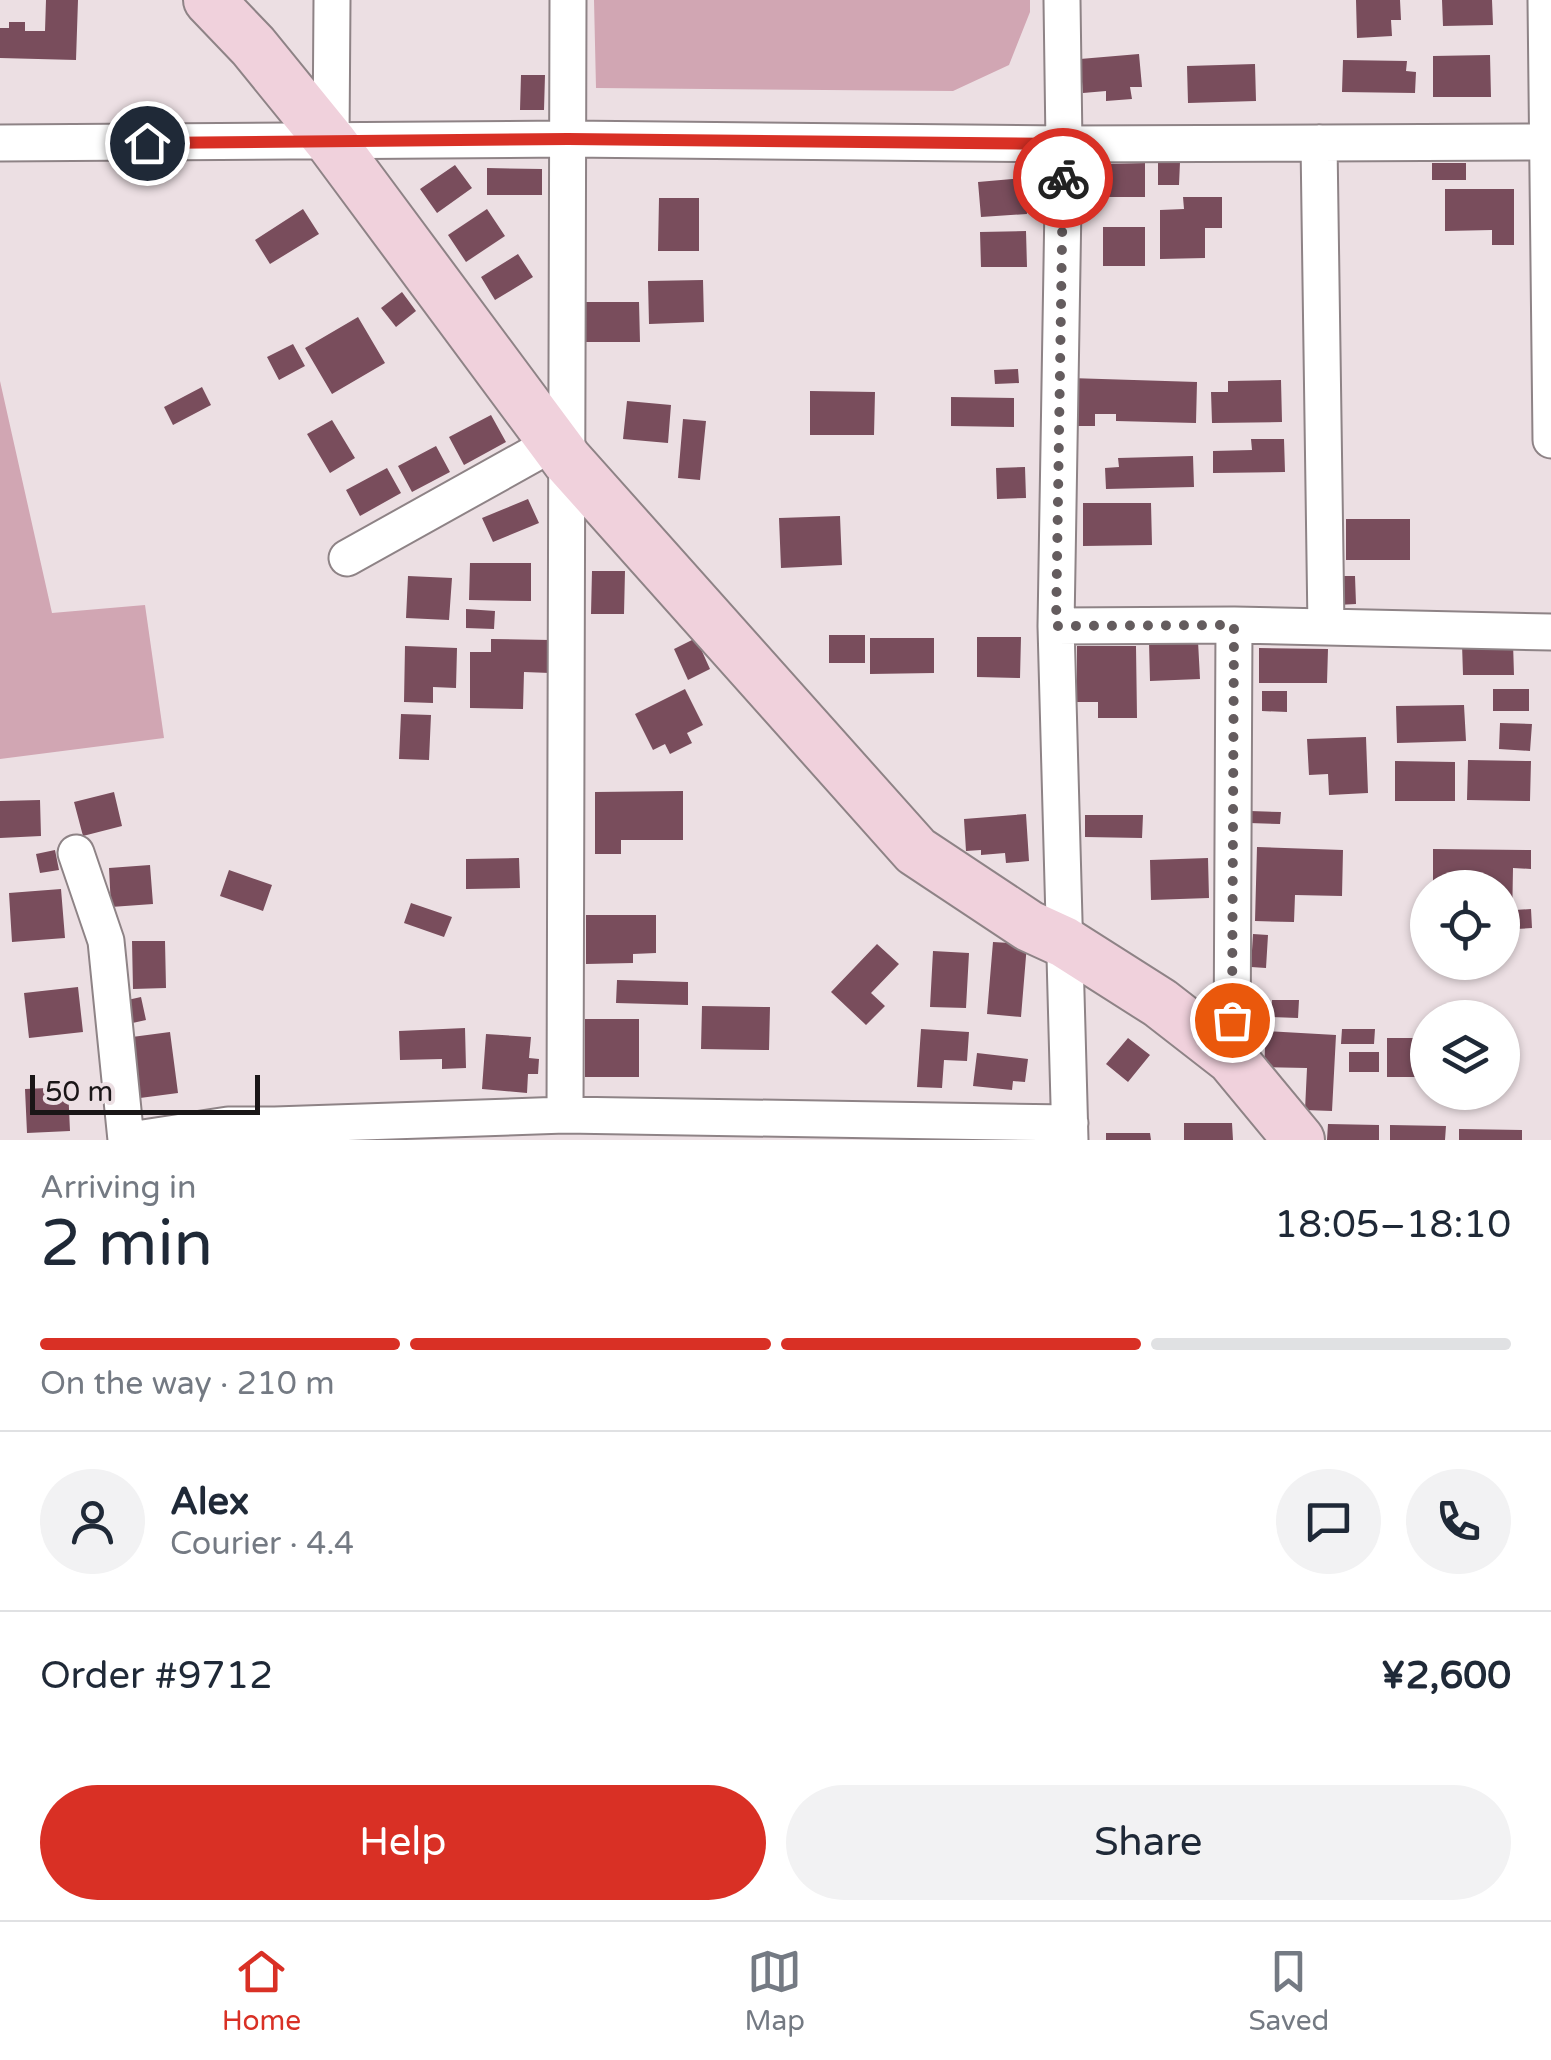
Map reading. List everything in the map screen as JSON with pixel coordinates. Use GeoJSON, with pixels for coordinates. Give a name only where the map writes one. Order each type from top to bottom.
{"type":"FeatureCollection","features":[{"type":"Feature","properties":{"kind":"street"},"geometry":{"type":"LineString","coordinates":[[209,0],[253,46],[331,142],[561,451],[916,850],[1029,926],[1064,942],[1160,1003],[1232,1059],[1300,1140]]}},
{"type":"Feature","properties":{"kind":"street"},"geometry":{"type":"LineString","coordinates":[[331,142],[332,0]]}},
{"type":"Feature","properties":{"kind":"street"},"geometry":{"type":"LineString","coordinates":[[564,1116],[561,451],[568,0]]}},
{"type":"Feature","properties":{"kind":"street"},"geometry":{"type":"LineString","coordinates":[[76,853],[106,941],[128,1140],[228,1125],[276,1132],[564,1116],[1070,1131],[1056,626],[1064,144],[1062,0]]}},
{"type":"Feature","properties":{"kind":"street"},"geometry":{"type":"LineString","coordinates":[[1546,0],[1551,440]]}},
{"type":"Feature","properties":{"kind":"street"},"geometry":{"type":"LineString","coordinates":[[0,143],[568,139],[1064,144],[1549,142]]}},
{"type":"Feature","properties":{"kind":"street"},"geometry":{"type":"LineString","coordinates":[[1320,142],[1326,627]]}},
{"type":"Feature","properties":{"kind":"street"},"geometry":{"type":"LineString","coordinates":[[347,558],[561,451]]}},
{"type":"Feature","properties":{"kind":"street"},"geometry":{"type":"LineString","coordinates":[[1056,626],[1234,625],[1551,632]]}},
{"type":"Feature","properties":{"kind":"street"},"geometry":{"type":"LineString","coordinates":[[1232,1059],[1234,625]]}},
{"type":"Feature","properties":{"kind":"shaded area"},"geometry":{"type":"Polygon","coordinates":[[[594,0],[1030,0],[1030,12],[1009,65],[953,91],[596,88],[594,0]]]}},
{"type":"Feature","properties":{"kind":"shaded area"},"geometry":{"type":"Polygon","coordinates":[[[0,381],[52,613],[145,605],[164,738],[0,759],[0,381]]]}},
{"type":"Feature","properties":{"kind":"building"},"geometry":{"type":"Polygon","coordinates":[[[46,0],[78,0],[76,60],[0,58],[0,28],[9,28],[9,22],[25,22],[25,31],[45,31],[46,0]]]}},
{"type":"Feature","properties":{"kind":"building"},"geometry":{"type":"Polygon","coordinates":[[[1356,0],[1400,0],[1401,20],[1391,20],[1392,36],[1357,38],[1356,0]]]}},
{"type":"Feature","properties":{"kind":"building"},"geometry":{"type":"Polygon","coordinates":[[[1442,0],[1492,0],[1493,25],[1443,26],[1442,0]]]}},
{"type":"Feature","properties":{"kind":"building"},"geometry":{"type":"Polygon","coordinates":[[[1139,54],[1142,87],[1130,87],[1132,99],[1106,101],[1106,91],[1083,93],[1080,59],[1139,54]]]}},
{"type":"Feature","properties":{"kind":"building"},"geometry":{"type":"Polygon","coordinates":[[[1490,55],[1491,97],[1433,97],[1433,56],[1490,55]]]}},
{"type":"Feature","properties":{"kind":"building"},"geometry":{"type":"Polygon","coordinates":[[[1343,60],[1407,61],[1406,71],[1416,72],[1415,93],[1342,92],[1343,60]]]}},
{"type":"Feature","properties":{"kind":"building"},"geometry":{"type":"Polygon","coordinates":[[[1255,64],[1256,101],[1188,103],[1187,66],[1255,64]]]}},
{"type":"Feature","properties":{"kind":"building"},"geometry":{"type":"Polygon","coordinates":[[[521,75],[545,75],[544,110],[520,110],[521,75]]]}},
{"type":"Feature","properties":{"kind":"building"},"geometry":{"type":"Polygon","coordinates":[[[1158,162],[1180,162],[1179,185],[1158,185],[1158,162]]]}},
{"type":"Feature","properties":{"kind":"building"},"geometry":{"type":"Polygon","coordinates":[[[1145,163],[1145,197],[1105,197],[1105,164],[1145,163]]]}},
{"type":"Feature","properties":{"kind":"building"},"geometry":{"type":"Polygon","coordinates":[[[1432,163],[1466,163],[1466,180],[1432,180],[1432,163]]]}},
{"type":"Feature","properties":{"kind":"building"},"geometry":{"type":"Polygon","coordinates":[[[455,165],[472,188],[437,213],[420,189],[455,165]]]}},
{"type":"Feature","properties":{"kind":"building"},"geometry":{"type":"Polygon","coordinates":[[[487,168],[542,169],[542,195],[487,195],[487,168]]]}},
{"type":"Feature","properties":{"kind":"building"},"geometry":{"type":"Polygon","coordinates":[[[1025,178],[1027,214],[981,217],[978,182],[1025,178]]]}},
{"type":"Feature","properties":{"kind":"building"},"geometry":{"type":"Polygon","coordinates":[[[1445,189],[1514,189],[1514,245],[1492,245],[1492,230],[1445,231],[1445,189]]]}},
{"type":"Feature","properties":{"kind":"building"},"geometry":{"type":"Polygon","coordinates":[[[1183,197],[1222,197],[1222,228],[1205,228],[1205,258],[1160,259],[1160,210],[1184,209],[1183,197]]]}},
{"type":"Feature","properties":{"kind":"building"},"geometry":{"type":"Polygon","coordinates":[[[659,198],[699,198],[699,251],[658,251],[659,198]]]}},
{"type":"Feature","properties":{"kind":"building"},"geometry":{"type":"Polygon","coordinates":[[[303,209],[319,234],[270,264],[255,240],[303,209]]]}},
{"type":"Feature","properties":{"kind":"building"},"geometry":{"type":"Polygon","coordinates":[[[487,209],[505,236],[466,262],[448,235],[487,209]]]}},
{"type":"Feature","properties":{"kind":"building"},"geometry":{"type":"Polygon","coordinates":[[[1103,227],[1145,227],[1145,266],[1103,266],[1103,227]]]}},
{"type":"Feature","properties":{"kind":"building"},"geometry":{"type":"Polygon","coordinates":[[[1026,231],[1027,267],[981,267],[980,232],[1026,231]]]}},
{"type":"Feature","properties":{"kind":"building"},"geometry":{"type":"Polygon","coordinates":[[[518,254],[533,277],[495,300],[481,277],[518,254]]]}},
{"type":"Feature","properties":{"kind":"building"},"geometry":{"type":"Polygon","coordinates":[[[703,280],[704,322],[649,324],[648,281],[703,280]]]}},
{"type":"Feature","properties":{"kind":"building"},"geometry":{"type":"Polygon","coordinates":[[[402,292],[416,311],[396,327],[381,308],[402,292]]]}},
{"type":"Feature","properties":{"kind":"building"},"geometry":{"type":"Polygon","coordinates":[[[585,302],[639,302],[640,342],[585,342],[585,302]]]}},
{"type":"Feature","properties":{"kind":"building"},"geometry":{"type":"Polygon","coordinates":[[[358,317],[385,363],[332,394],[305,348],[358,317]]]}},
{"type":"Feature","properties":{"kind":"building"},"geometry":{"type":"Polygon","coordinates":[[[293,344],[305,366],[279,380],[267,357],[293,344]]]}},
{"type":"Feature","properties":{"kind":"building"},"geometry":{"type":"Polygon","coordinates":[[[1018,369],[1019,383],[995,384],[994,370],[1018,369]]]}},
{"type":"Feature","properties":{"kind":"building"},"geometry":{"type":"Polygon","coordinates":[[[1070,378],[1197,382],[1196,423],[1116,421],[1116,414],[1095,414],[1095,426],[1069,426],[1070,378]]]}},
{"type":"Feature","properties":{"kind":"building"},"geometry":{"type":"Polygon","coordinates":[[[1281,380],[1282,422],[1212,423],[1211,392],[1228,392],[1228,381],[1281,380]]]}},
{"type":"Feature","properties":{"kind":"building"},"geometry":{"type":"Polygon","coordinates":[[[202,387],[211,405],[173,425],[164,407],[202,387]]]}},
{"type":"Feature","properties":{"kind":"building"},"geometry":{"type":"Polygon","coordinates":[[[810,391],[875,392],[874,435],[810,435],[810,391]]]}},
{"type":"Feature","properties":{"kind":"building"},"geometry":{"type":"Polygon","coordinates":[[[951,397],[1014,398],[1014,427],[951,426],[951,397]]]}},
{"type":"Feature","properties":{"kind":"building"},"geometry":{"type":"Polygon","coordinates":[[[627,401],[671,405],[668,443],[623,439],[627,401]]]}},
{"type":"Feature","properties":{"kind":"building"},"geometry":{"type":"Polygon","coordinates":[[[491,415],[506,442],[464,465],[449,437],[491,415]]]}},
{"type":"Feature","properties":{"kind":"building"},"geometry":{"type":"Polygon","coordinates":[[[683,419],[706,421],[700,480],[678,478],[683,419]]]}},
{"type":"Feature","properties":{"kind":"building"},"geometry":{"type":"Polygon","coordinates":[[[332,420],[355,458],[330,473],[307,434],[332,420]]]}},
{"type":"Feature","properties":{"kind":"building"},"geometry":{"type":"Polygon","coordinates":[[[1251,439],[1284,439],[1285,472],[1213,473],[1213,451],[1252,450],[1251,439]]]}},
{"type":"Feature","properties":{"kind":"building"},"geometry":{"type":"Polygon","coordinates":[[[436,446],[450,472],[412,492],[398,466],[436,446]]]}},
{"type":"Feature","properties":{"kind":"building"},"geometry":{"type":"Polygon","coordinates":[[[1193,456],[1194,487],[1106,489],[1105,468],[1119,467],[1118,458],[1193,456]]]}},
{"type":"Feature","properties":{"kind":"building"},"geometry":{"type":"Polygon","coordinates":[[[1025,467],[1026,498],[997,499],[996,468],[1025,467]]]}},
{"type":"Feature","properties":{"kind":"building"},"geometry":{"type":"Polygon","coordinates":[[[387,468],[401,493],[360,516],[346,490],[387,468]]]}},
{"type":"Feature","properties":{"kind":"building"},"geometry":{"type":"Polygon","coordinates":[[[528,499],[539,523],[493,542],[482,518],[528,499]]]}},
{"type":"Feature","properties":{"kind":"building"},"geometry":{"type":"Polygon","coordinates":[[[1083,503],[1151,503],[1152,545],[1083,546],[1083,503]]]}},
{"type":"Feature","properties":{"kind":"building"},"geometry":{"type":"Polygon","coordinates":[[[840,516],[842,565],[781,568],[779,518],[840,516]]]}},
{"type":"Feature","properties":{"kind":"building"},"geometry":{"type":"Polygon","coordinates":[[[1346,519],[1410,519],[1410,560],[1346,560],[1346,519]]]}},
{"type":"Feature","properties":{"kind":"building"},"geometry":{"type":"Polygon","coordinates":[[[470,563],[531,563],[531,601],[469,600],[470,563]]]}},
{"type":"Feature","properties":{"kind":"building"},"geometry":{"type":"Polygon","coordinates":[[[592,571],[625,571],[624,614],[591,614],[592,571]]]}},
{"type":"Feature","properties":{"kind":"building"},"geometry":{"type":"Polygon","coordinates":[[[408,576],[452,578],[449,620],[406,618],[408,576]]]}},
{"type":"Feature","properties":{"kind":"building"},"geometry":{"type":"Polygon","coordinates":[[[1336,576],[1355,576],[1356,604],[1337,605],[1336,576]]]}},
{"type":"Feature","properties":{"kind":"building"},"geometry":{"type":"Polygon","coordinates":[[[466,609],[495,611],[494,629],[466,628],[466,609]]]}},
{"type":"Feature","properties":{"kind":"building"},"geometry":{"type":"Polygon","coordinates":[[[829,635],[865,635],[865,663],[829,663],[829,635]]]}},
{"type":"Feature","properties":{"kind":"building"},"geometry":{"type":"Polygon","coordinates":[[[977,637],[1021,637],[1020,678],[977,677],[977,637]]]}},
{"type":"Feature","properties":{"kind":"building"},"geometry":{"type":"Polygon","coordinates":[[[696,638],[710,669],[688,680],[674,649],[696,638]]]}},
{"type":"Feature","properties":{"kind":"building"},"geometry":{"type":"Polygon","coordinates":[[[870,638],[934,638],[934,673],[870,674],[870,638]]]}},
{"type":"Feature","properties":{"kind":"building"},"geometry":{"type":"Polygon","coordinates":[[[491,639],[550,640],[550,673],[524,672],[523,709],[470,708],[470,652],[491,652],[491,639]]]}},
{"type":"Feature","properties":{"kind":"building"},"geometry":{"type":"Polygon","coordinates":[[[1198,641],[1200,679],[1150,681],[1149,642],[1198,641]]]}},
{"type":"Feature","properties":{"kind":"building"},"geometry":{"type":"Polygon","coordinates":[[[1513,643],[1514,675],[1463,675],[1462,644],[1513,643]]]}},
{"type":"Feature","properties":{"kind":"building"},"geometry":{"type":"Polygon","coordinates":[[[405,646],[457,648],[456,688],[433,687],[433,703],[404,702],[405,646]]]}},
{"type":"Feature","properties":{"kind":"building"},"geometry":{"type":"Polygon","coordinates":[[[1077,646],[1136,646],[1137,718],[1098,718],[1098,702],[1077,702],[1077,646]]]}},
{"type":"Feature","properties":{"kind":"building"},"geometry":{"type":"Polygon","coordinates":[[[1259,648],[1328,649],[1327,683],[1259,683],[1259,648]]]}},
{"type":"Feature","properties":{"kind":"building"},"geometry":{"type":"Polygon","coordinates":[[[685,689],[703,725],[687,733],[692,743],[670,754],[665,744],[653,750],[635,714],[685,689]]]}},
{"type":"Feature","properties":{"kind":"building"},"geometry":{"type":"Polygon","coordinates":[[[1493,689],[1529,689],[1529,711],[1493,711],[1493,689]]]}},
{"type":"Feature","properties":{"kind":"building"},"geometry":{"type":"Polygon","coordinates":[[[1262,691],[1287,691],[1287,712],[1262,711],[1262,691]]]}},
{"type":"Feature","properties":{"kind":"building"},"geometry":{"type":"Polygon","coordinates":[[[1464,705],[1466,741],[1397,743],[1396,706],[1464,705]]]}},
{"type":"Feature","properties":{"kind":"building"},"geometry":{"type":"Polygon","coordinates":[[[401,714],[431,715],[429,760],[399,759],[401,714]]]}},
{"type":"Feature","properties":{"kind":"building"},"geometry":{"type":"Polygon","coordinates":[[[1500,723],[1532,724],[1530,751],[1499,749],[1500,723]]]}},
{"type":"Feature","properties":{"kind":"building"},"geometry":{"type":"Polygon","coordinates":[[[1366,737],[1368,793],[1329,795],[1328,774],[1309,775],[1307,739],[1366,737]]]}},
{"type":"Feature","properties":{"kind":"building"},"geometry":{"type":"Polygon","coordinates":[[[1468,760],[1531,761],[1530,801],[1467,800],[1468,760]]]}},
{"type":"Feature","properties":{"kind":"building"},"geometry":{"type":"Polygon","coordinates":[[[1395,761],[1455,762],[1455,801],[1395,801],[1395,761]]]}},
{"type":"Feature","properties":{"kind":"building"},"geometry":{"type":"Polygon","coordinates":[[[683,791],[683,840],[621,840],[621,854],[595,854],[595,792],[683,791]]]}},
{"type":"Feature","properties":{"kind":"building"},"geometry":{"type":"Polygon","coordinates":[[[114,792],[122,826],[83,836],[74,802],[114,792]]]}},
{"type":"Feature","properties":{"kind":"building"},"geometry":{"type":"Polygon","coordinates":[[[40,800],[41,836],[0,838],[0,801],[40,800]]]}},
{"type":"Feature","properties":{"kind":"building"},"geometry":{"type":"Polygon","coordinates":[[[1250,811],[1281,812],[1280,824],[1249,823],[1250,811]]]}},
{"type":"Feature","properties":{"kind":"building"},"geometry":{"type":"Polygon","coordinates":[[[1026,814],[1029,861],[1006,863],[1005,853],[981,855],[981,850],[966,851],[964,819],[1026,814]]]}},
{"type":"Feature","properties":{"kind":"building"},"geometry":{"type":"Polygon","coordinates":[[[1085,815],[1143,815],[1142,838],[1085,837],[1085,815]]]}},
{"type":"Feature","properties":{"kind":"building"},"geometry":{"type":"Polygon","coordinates":[[[1257,847],[1343,850],[1342,896],[1295,895],[1294,922],[1255,921],[1257,847]]]}},
{"type":"Feature","properties":{"kind":"building"},"geometry":{"type":"Polygon","coordinates":[[[1433,849],[1531,850],[1531,869],[1433,870],[1433,849]]]}},
{"type":"Feature","properties":{"kind":"building"},"geometry":{"type":"Polygon","coordinates":[[[55,850],[59,870],[40,873],[36,854],[55,850]]]}},
{"type":"Feature","properties":{"kind":"building"},"geometry":{"type":"Polygon","coordinates":[[[519,858],[520,888],[466,889],[466,859],[519,858]]]}},
{"type":"Feature","properties":{"kind":"building"},"geometry":{"type":"Polygon","coordinates":[[[1208,858],[1209,898],[1151,900],[1150,860],[1208,858]]]}},
{"type":"Feature","properties":{"kind":"building"},"geometry":{"type":"Polygon","coordinates":[[[150,865],[153,904],[111,907],[109,868],[150,865]]]}},
{"type":"Feature","properties":{"kind":"building"},"geometry":{"type":"Polygon","coordinates":[[[229,870],[272,885],[263,911],[220,896],[229,870]]]}},
{"type":"Feature","properties":{"kind":"building"},"geometry":{"type":"Polygon","coordinates":[[[61,889],[65,938],[12,942],[9,893],[61,889]]]}},
{"type":"Feature","properties":{"kind":"building"},"geometry":{"type":"Polygon","coordinates":[[[411,903],[452,917],[444,937],[404,923],[411,903]]]}},
{"type":"Feature","properties":{"kind":"building"},"geometry":{"type":"Polygon","coordinates":[[[1531,909],[1532,928],[1520,929],[1520,910],[1531,909]]]}},
{"type":"Feature","properties":{"kind":"building"},"geometry":{"type":"Polygon","coordinates":[[[586,915],[656,915],[656,953],[633,954],[633,963],[586,964],[586,915]]]}},
{"type":"Feature","properties":{"kind":"building"},"geometry":{"type":"Polygon","coordinates":[[[1253,934],[1268,935],[1266,968],[1251,967],[1253,934]]]}},
{"type":"Feature","properties":{"kind":"building"},"geometry":{"type":"Polygon","coordinates":[[[132,941],[165,941],[166,988],[133,989],[132,941]]]}},
{"type":"Feature","properties":{"kind":"building"},"geometry":{"type":"Polygon","coordinates":[[[993,942],[1027,944],[1021,1017],[987,1014],[993,942]]]}},
{"type":"Feature","properties":{"kind":"building"},"geometry":{"type":"Polygon","coordinates":[[[877,944],[899,964],[871,993],[885,1006],[866,1025],[831,992],[877,944]]]}},
{"type":"Feature","properties":{"kind":"building"},"geometry":{"type":"Polygon","coordinates":[[[933,951],[969,953],[966,1008],[930,1007],[933,951]]]}},
{"type":"Feature","properties":{"kind":"building"},"geometry":{"type":"Polygon","coordinates":[[[617,980],[688,982],[688,1005],[616,1003],[617,980]]]}},
{"type":"Feature","properties":{"kind":"building"},"geometry":{"type":"Polygon","coordinates":[[[78,987],[83,1032],[29,1038],[24,993],[78,987]]]}},
{"type":"Feature","properties":{"kind":"building"},"geometry":{"type":"Polygon","coordinates":[[[141,997],[146,1020],[128,1024],[123,1001],[141,997]]]}},
{"type":"Feature","properties":{"kind":"building"},"geometry":{"type":"Polygon","coordinates":[[[1272,1000],[1299,1000],[1298,1018],[1271,1017],[1272,1000]]]}},
{"type":"Feature","properties":{"kind":"building"},"geometry":{"type":"Polygon","coordinates":[[[702,1006],[770,1007],[769,1050],[701,1049],[702,1006]]]}},
{"type":"Feature","properties":{"kind":"building"},"geometry":{"type":"Polygon","coordinates":[[[585,1019],[639,1019],[639,1077],[585,1077],[585,1019]]]}},
{"type":"Feature","properties":{"kind":"building"},"geometry":{"type":"Polygon","coordinates":[[[465,1028],[466,1068],[442,1069],[442,1059],[400,1060],[399,1031],[465,1028]]]}},
{"type":"Feature","properties":{"kind":"building"},"geometry":{"type":"Polygon","coordinates":[[[921,1029],[969,1032],[967,1061],[944,1060],[942,1088],[917,1087],[921,1029]]]}},
{"type":"Feature","properties":{"kind":"building"},"geometry":{"type":"Polygon","coordinates":[[[1342,1029],[1375,1029],[1374,1044],[1341,1044],[1342,1029]]]}},
{"type":"Feature","properties":{"kind":"building"},"geometry":{"type":"Polygon","coordinates":[[[1266,1031],[1336,1035],[1332,1111],[1305,1110],[1307,1068],[1264,1067],[1266,1031]]]}},
{"type":"Feature","properties":{"kind":"building"},"geometry":{"type":"Polygon","coordinates":[[[170,1032],[178,1093],[140,1098],[132,1037],[170,1032]]]}},
{"type":"Feature","properties":{"kind":"building"},"geometry":{"type":"Polygon","coordinates":[[[486,1034],[531,1037],[529,1058],[539,1059],[538,1074],[528,1074],[527,1093],[482,1089],[486,1034]]]}},
{"type":"Feature","properties":{"kind":"building"},"geometry":{"type":"Polygon","coordinates":[[[1128,1038],[1150,1055],[1128,1082],[1106,1064],[1128,1038]]]}},
{"type":"Feature","properties":{"kind":"building"},"geometry":{"type":"Polygon","coordinates":[[[1387,1038],[1410,1038],[1410,1077],[1387,1077],[1387,1038]]]}},
{"type":"Feature","properties":{"kind":"building"},"geometry":{"type":"Polygon","coordinates":[[[1349,1052],[1379,1052],[1379,1072],[1349,1072],[1349,1052]]]}},
{"type":"Feature","properties":{"kind":"building"},"geometry":{"type":"Polygon","coordinates":[[[977,1053],[1028,1059],[1025,1082],[1013,1081],[1012,1090],[973,1086],[977,1053]]]}},
{"type":"Feature","properties":{"kind":"building"},"geometry":{"type":"Polygon","coordinates":[[[68,1087],[70,1131],[27,1133],[25,1089],[68,1087]]]}},
{"type":"Feature","properties":{"kind":"building"},"geometry":{"type":"Polygon","coordinates":[[[1184,1123],[1232,1123],[1233,1140],[1184,1140],[1184,1123]]]}},
{"type":"Feature","properties":{"kind":"building"},"geometry":{"type":"Polygon","coordinates":[[[1328,1124],[1379,1125],[1379,1140],[1327,1140],[1328,1124]]]}},
{"type":"Feature","properties":{"kind":"building"},"geometry":{"type":"Polygon","coordinates":[[[1390,1125],[1446,1126],[1445,1140],[1390,1140],[1390,1125]]]}},
{"type":"Feature","properties":{"kind":"building"},"geometry":{"type":"Polygon","coordinates":[[[1459,1129],[1522,1130],[1522,1140],[1459,1140],[1459,1129]]]}},
{"type":"Feature","properties":{"kind":"building"},"geometry":{"type":"Polygon","coordinates":[[[1106,1133],[1150,1133],[1151,1140],[1106,1140],[1106,1133]]]}},
{"type":"Feature","properties":{"kind":"way so far"},"geometry":{"type":"LineString","coordinates":[[1063,178],[1056,626],[1234,625],[1232,1020]]}},
{"type":"Feature","properties":{"kind":"route"},"geometry":{"type":"LineString","coordinates":[[147,143],[568,139],[1064,144],[1063,178]]}}]}
